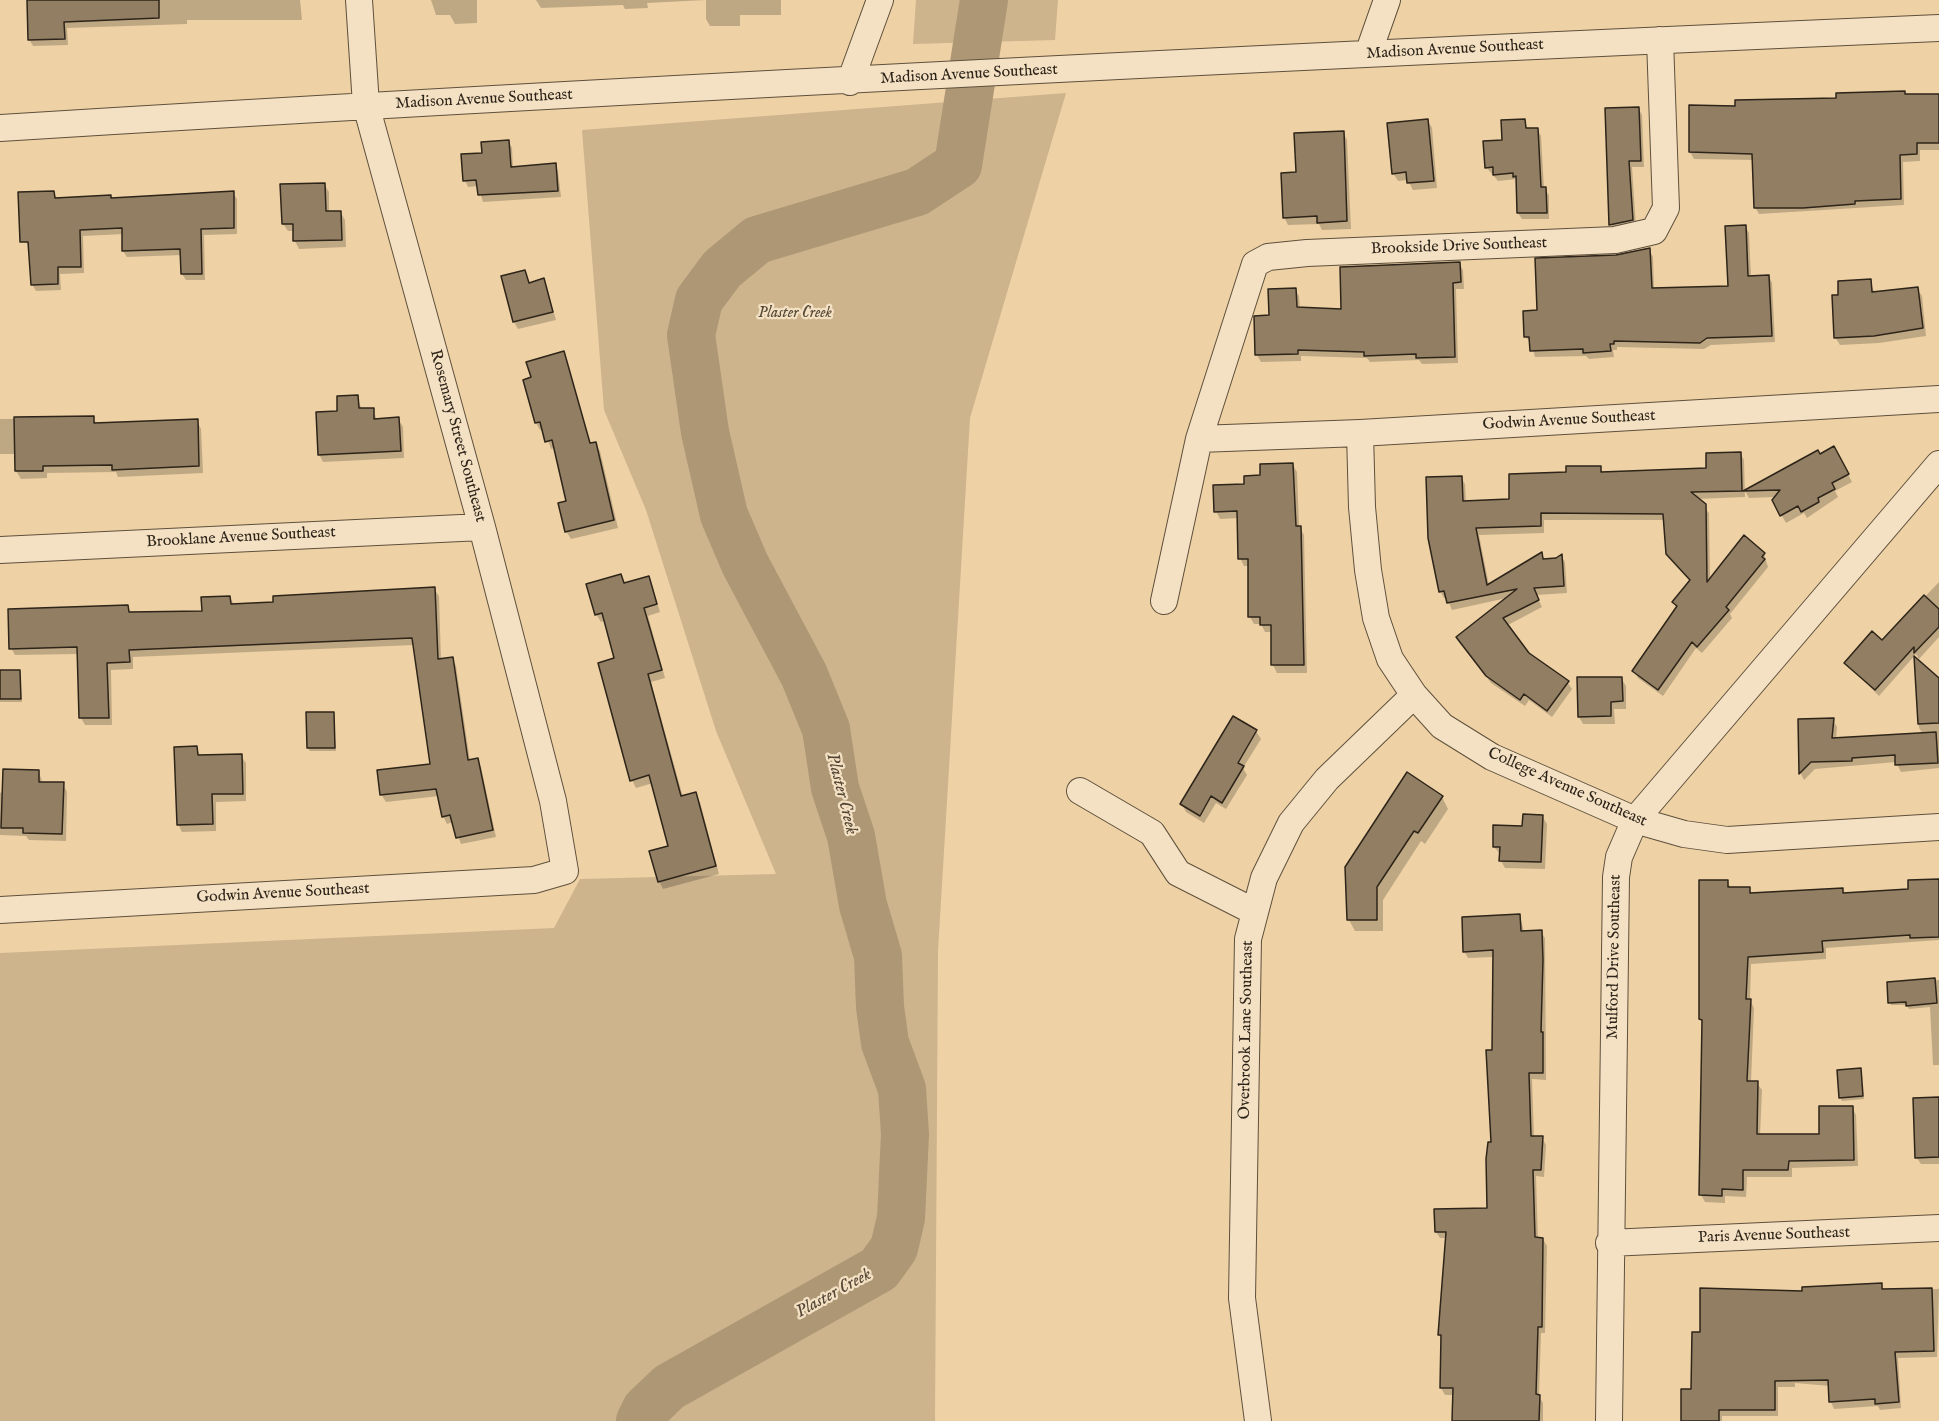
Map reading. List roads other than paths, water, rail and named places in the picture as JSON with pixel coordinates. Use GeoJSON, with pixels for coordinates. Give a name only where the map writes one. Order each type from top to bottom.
{"type":"FeatureCollection","features":[{"type":"Feature","properties":{"kind":"street","name":"Rosemary Street Southeast"},"geometry":{"type":"LineString","coordinates":[[359,0],[366,105],[482,527],[553,801],[565,871]]}},
{"type":"Feature","properties":{"kind":"street"},"geometry":{"type":"LineString","coordinates":[[850,82],[880,0]]}},
{"type":"Feature","properties":{"kind":"street"},"geometry":{"type":"LineString","coordinates":[[1368,54],[1387,0]]}},
{"type":"Feature","properties":{"kind":"street","name":"Madison Avenue Southeast"},"geometry":{"type":"LineString","coordinates":[[0,128],[366,105],[1368,54],[1939,28]]}},
{"type":"Feature","properties":{"kind":"street","name":"Brookside Drive Southeast"},"geometry":{"type":"LineString","coordinates":[[1199,439],[1249,276],[1255,264],[1268,257],[1615,240],[1654,231],[1665,208],[1660,40]]}},
{"type":"Feature","properties":{"kind":"street","name":"Godwin Avenue Southeast"},"geometry":{"type":"LineString","coordinates":[[1199,439],[1360,433],[1939,399]]}},
{"type":"Feature","properties":{"kind":"street","name":"College Avenue Southeast"},"geometry":{"type":"LineString","coordinates":[[1360,433],[1363,517],[1368,570],[1376,618],[1390,659],[1414,695],[1442,726],[1492,757],[1635,820],[1684,834],[1727,840],[1939,827]]}},
{"type":"Feature","properties":{"kind":"street"},"geometry":{"type":"LineString","coordinates":[[1164,601],[1199,439]]}},
{"type":"Feature","properties":{"kind":"street","name":"Mulford Drive Southeast"},"geometry":{"type":"LineString","coordinates":[[1609,1421],[1609,1243],[1616,877],[1619,857],[1635,820],[1939,464]]}},
{"type":"Feature","properties":{"kind":"street","name":"Brooklane Avenue Southeast"},"geometry":{"type":"LineString","coordinates":[[0,550],[482,527]]}},
{"type":"Feature","properties":{"kind":"street","name":"Overbrook Lane Southeast"},"geometry":{"type":"LineString","coordinates":[[1258,1421],[1242,1298],[1248,939],[1263,878],[1291,823],[1327,779],[1414,695]]}},
{"type":"Feature","properties":{"kind":"street"},"geometry":{"type":"LineString","coordinates":[[1080,791],[1152,833],[1178,873],[1255,912]]}},
{"type":"Feature","properties":{"kind":"street","name":"Godwin Avenue Southeast"},"geometry":{"type":"LineString","coordinates":[[0,910],[534,880],[565,871]]}},
{"type":"Feature","properties":{"kind":"street","name":"Paris Avenue Southeast"},"geometry":{"type":"LineString","coordinates":[[1609,1243],[1939,1228]]}},
{"type":"Feature","properties":{"kind":"waterway","name":"Plaster Creek"},"geometry":{"type":"LineString","coordinates":[[640,1421],[646,1409],[669,1387],[879,1269],[894,1248],[901,1218],[905,1134],[902,1089],[885,1043],[880,1007],[878,956],[863,905],[851,836],[835,788],[826,729],[804,675],[745,564],[724,515],[705,432],[691,335],[699,300],[722,269],[757,240],[917,192],[958,165],[984,0]]}}]}
